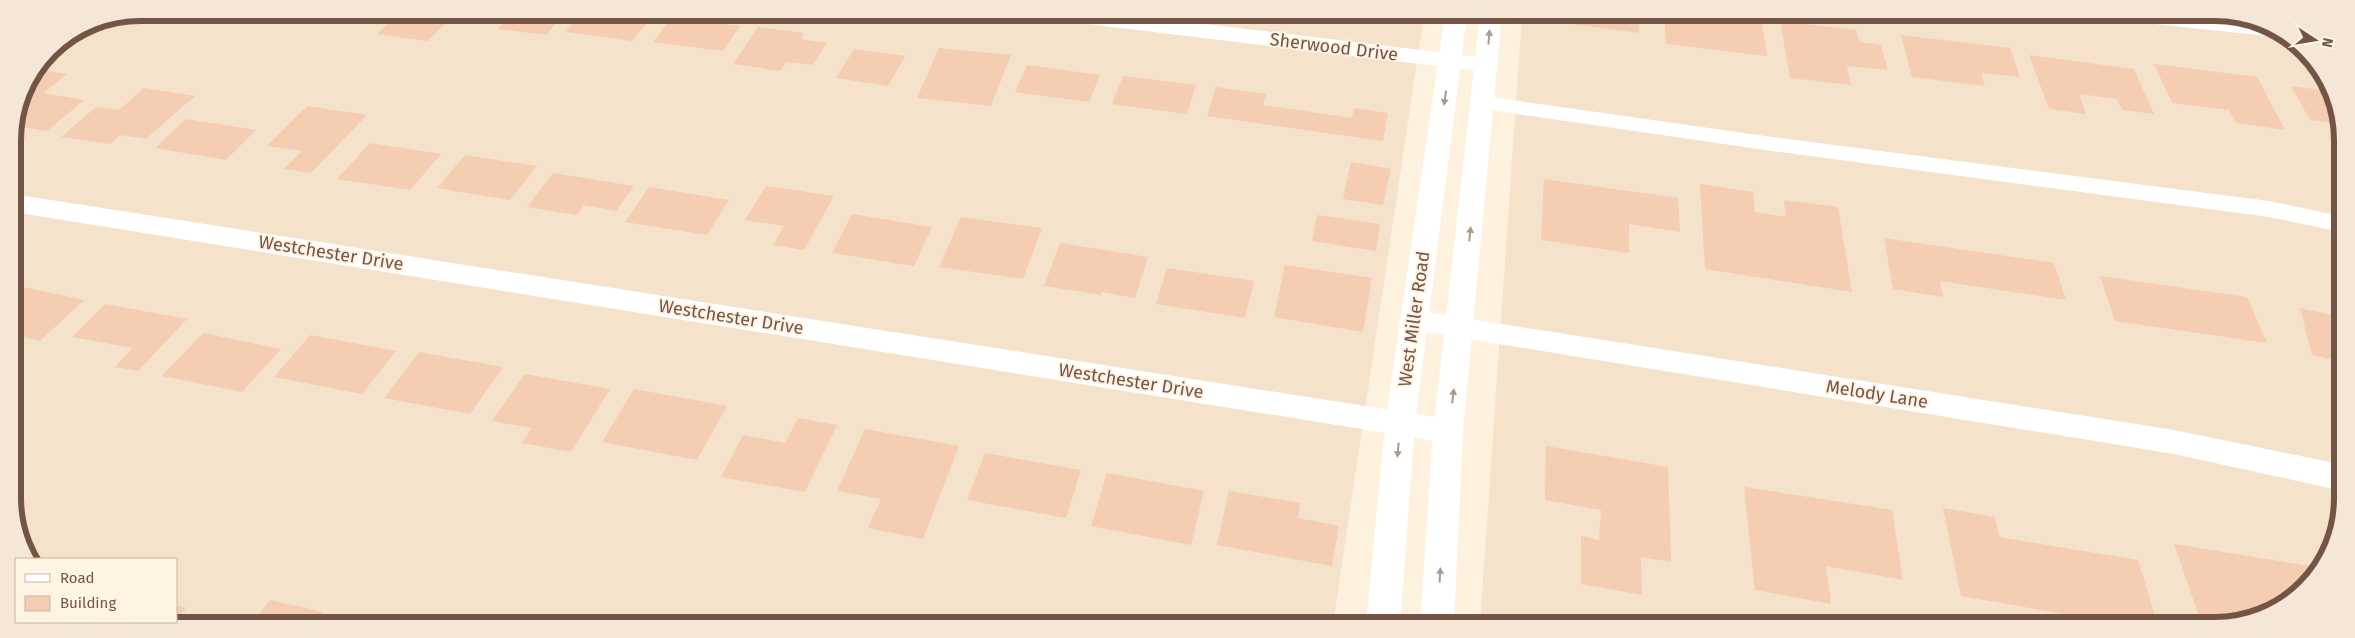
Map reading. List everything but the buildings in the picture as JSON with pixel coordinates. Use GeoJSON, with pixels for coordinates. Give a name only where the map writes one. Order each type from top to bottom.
{"type":"FeatureCollection","features":[{"type":"Feature","properties":{"kind":"street","name":"Sherwood Drive"},"geometry":{"type":"LineString","coordinates":[[1120,21],[1487,65]]}},
{"type":"Feature","properties":{"kind":"street","name":"West Miller Road"},"geometry":{"type":"LineString","coordinates":[[1384,616],[1400,424],[1455,21]]}},
{"type":"Feature","properties":{"kind":"street"},"geometry":{"type":"LineString","coordinates":[[1437,616],[1448,431],[1491,21]]}},
{"type":"Feature","properties":{"kind":"street"},"geometry":{"type":"LineString","coordinates":[[2193,21],[2252,27]]}},
{"type":"Feature","properties":{"kind":"street","name":"Westchester Drive"},"geometry":{"type":"LineString","coordinates":[[22,204],[1448,431]]}},
{"type":"Feature","properties":{"kind":"street","name":"Melody Lane"},"geometry":{"type":"LineString","coordinates":[[1413,320],[2174,442],[2334,476]]}},
{"type":"Feature","properties":{"kind":"lane"},"geometry":{"type":"LineString","coordinates":[[1484,103],[1782,146],[2269,209],[2334,223]]}},
{"type":"Feature","properties":{"kind":"shaded area"},"geometry":{"type":"Polygon","coordinates":[[[140,21],[1423,21],[1334,616],[178,617],[178,558],[38,558],[30,543],[22,513],[21,498],[22,125],[30,95],[41,74],[56,56],[74,41],[95,30],[125,22],[140,21]]]}},
{"type":"Feature","properties":{"kind":"shaded area"},"geometry":{"type":"Polygon","coordinates":[[[1522,21],[2215,21],[2245,25],[2260,30],[2290,48],[2290,65],[2306,65],[2314,74],[2327,102],[2333,125],[2333,513],[2327,536],[2318,557],[2293,587],[2281,597],[2260,608],[2245,613],[2222,616],[1481,616],[1522,21]]]}}]}
